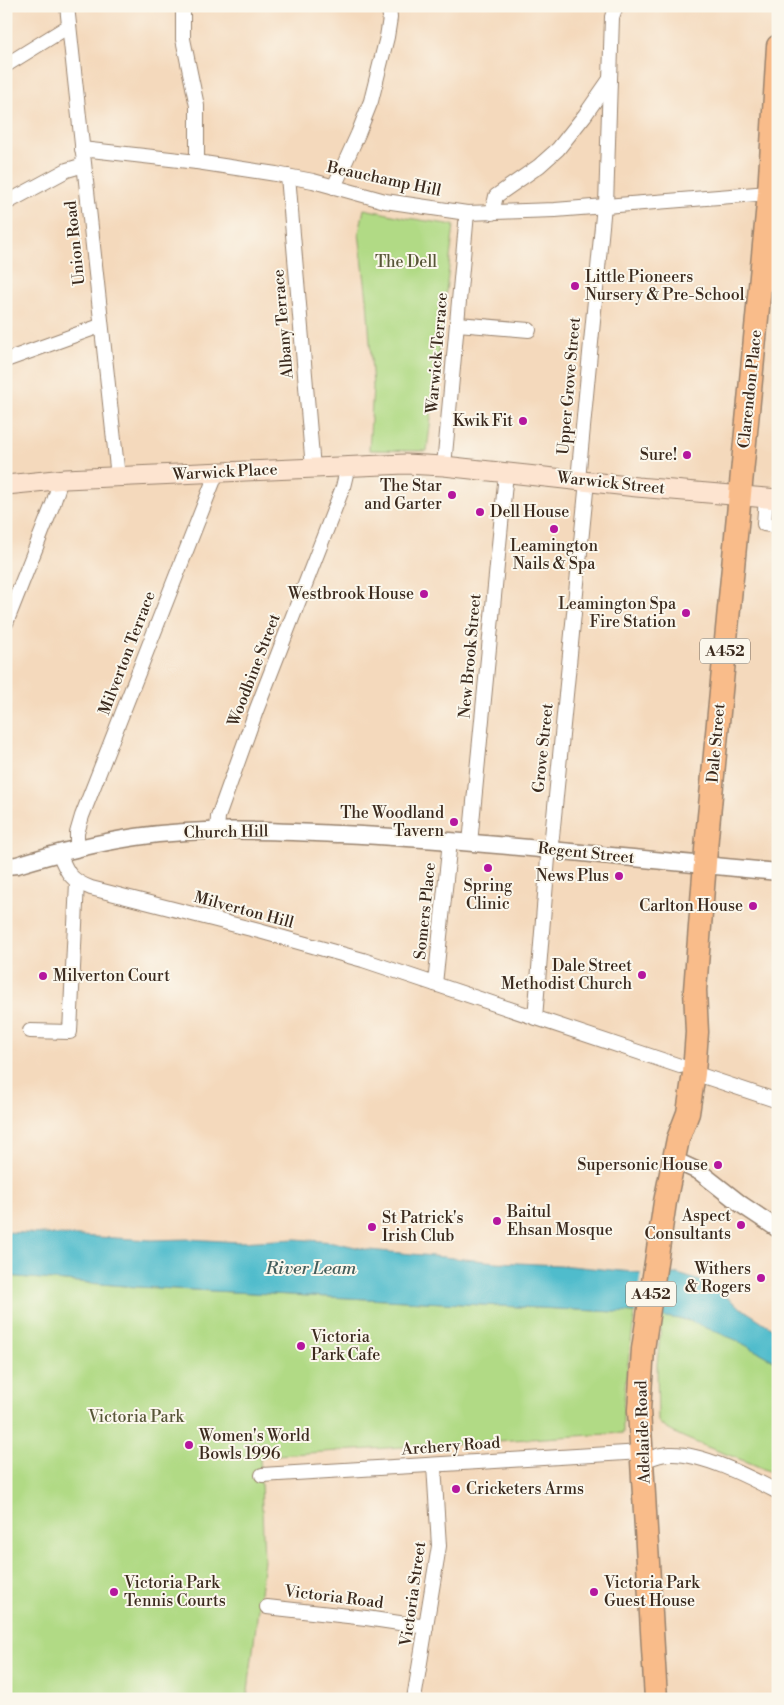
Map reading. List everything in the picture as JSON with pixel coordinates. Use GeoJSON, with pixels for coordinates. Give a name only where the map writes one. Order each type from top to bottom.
{"type":"FeatureCollection","features":[{"type":"Feature","properties":{"kind":"highway","name":"A452"},"geometry":{"type":"LineString","coordinates":[[769,193],[775,145],[778,46]]}},
{"type":"Feature","properties":{"kind":"highway","name":"Clarendon Place"},"geometry":{"type":"LineString","coordinates":[[740,496],[769,193]]}},
{"type":"Feature","properties":{"kind":"highway","name":"Dale Street"},"geometry":{"type":"LineString","coordinates":[[687,1069],[697,1032],[695,990],[707,837],[740,496]]}},
{"type":"Feature","properties":{"kind":"highway","name":"Adelaide Road"},"geometry":{"type":"LineString","coordinates":[[656,1699],[650,1456],[639,1410],[645,1336],[676,1149],[675,1112],[687,1069]]}},
{"type":"Feature","properties":{"kind":"main road","name":"Warwick Place"},"geometry":{"type":"LineString","coordinates":[[6,485],[61,479],[348,466],[405,464],[444,466]]}},
{"type":"Feature","properties":{"kind":"main road","name":"Warwick Street"},"geometry":{"type":"LineString","coordinates":[[444,466],[772,498]]}},
{"type":"Feature","properties":{"kind":"street","name":"Union Road"},"geometry":{"type":"LineString","coordinates":[[67,6],[100,326],[118,477]]}},
{"type":"Feature","properties":{"kind":"street"},"geometry":{"type":"LineString","coordinates":[[183,6],[183,39],[197,106],[197,162]]}},
{"type":"Feature","properties":{"kind":"street"},"geometry":{"type":"LineString","coordinates":[[334,187],[371,101],[388,31],[389,6]]}},
{"type":"Feature","properties":{"kind":"street","name":"Upper Grove Street"},"geometry":{"type":"LineString","coordinates":[[583,481],[605,205],[613,10]]}},
{"type":"Feature","properties":{"kind":"street"},"geometry":{"type":"LineString","coordinates":[[6,66],[69,26]]}},
{"type":"Feature","properties":{"kind":"street"},"geometry":{"type":"LineString","coordinates":[[492,213],[496,196],[539,166],[558,149],[610,78]]}},
{"type":"Feature","properties":{"kind":"street","name":"Beauchamp Hill"},"geometry":{"type":"LineString","coordinates":[[82,148],[197,162],[288,176],[385,201],[466,213],[492,213],[769,193]]}},
{"type":"Feature","properties":{"kind":"street"},"geometry":{"type":"LineString","coordinates":[[6,203],[67,170],[84,165]]}},
{"type":"Feature","properties":{"kind":"street","name":"Albany Terrace"},"geometry":{"type":"LineString","coordinates":[[288,176],[313,468]]}},
{"type":"Feature","properties":{"kind":"street","name":"Warwick Terrace"},"geometry":{"type":"LineString","coordinates":[[444,466],[458,324],[466,213]]}},
{"type":"Feature","properties":{"kind":"street"},"geometry":{"type":"LineString","coordinates":[[458,324],[529,330]]}},
{"type":"Feature","properties":{"kind":"street"},"geometry":{"type":"LineString","coordinates":[[6,360],[100,326]]}},
{"type":"Feature","properties":{"kind":"street","name":"Woodbine Street"},"geometry":{"type":"LineString","coordinates":[[217,831],[218,816],[343,487],[348,466]]}},
{"type":"Feature","properties":{"kind":"street","name":"Milverton Terrace"},"geometry":{"type":"LineString","coordinates":[[76,849],[82,816],[217,472]]}},
{"type":"Feature","properties":{"kind":"street","name":"New Brook Street"},"geometry":{"type":"LineString","coordinates":[[470,843],[506,472]]}},
{"type":"Feature","properties":{"kind":"street"},"geometry":{"type":"LineString","coordinates":[[6,623],[61,479]]}},
{"type":"Feature","properties":{"kind":"street","name":"Grove Street"},"geometry":{"type":"LineString","coordinates":[[536,1018],[583,481]]}},
{"type":"Feature","properties":{"kind":"street"},"geometry":{"type":"LineString","coordinates":[[772,498],[764,524],[778,526]]}},
{"type":"Feature","properties":{"kind":"street","name":"Church Hill"},"geometry":{"type":"LineString","coordinates":[[6,866],[137,837],[217,831],[294,832],[394,837]]}},
{"type":"Feature","properties":{"kind":"street","name":"Regent Street"},"geometry":{"type":"LineString","coordinates":[[394,837],[550,849],[778,872]]}},
{"type":"Feature","properties":{"kind":"street","name":"Somers Place"},"geometry":{"type":"LineString","coordinates":[[435,984],[450,841]]}},
{"type":"Feature","properties":{"kind":"street"},"geometry":{"type":"LineString","coordinates":[[30,1031],[70,1032],[77,882],[68,875],[59,854]]}},
{"type":"Feature","properties":{"kind":"street","name":"Milverton Hill"},"geometry":{"type":"LineString","coordinates":[[77,882],[99,891],[324,949],[435,984],[778,1101]]}},
{"type":"Feature","properties":{"kind":"street"},"geometry":{"type":"LineString","coordinates":[[676,1149],[700,1172],[742,1205],[778,1229]]}},
{"type":"Feature","properties":{"kind":"street","name":"Archery Road"},"geometry":{"type":"LineString","coordinates":[[262,1475],[434,1464],[694,1456],[778,1492]]}},
{"type":"Feature","properties":{"kind":"street","name":"Victoria Street"},"geometry":{"type":"LineString","coordinates":[[414,1699],[440,1546],[434,1464]]}},
{"type":"Feature","properties":{"kind":"street","name":"Victoria Road"},"geometry":{"type":"LineString","coordinates":[[267,1607],[426,1627]]}},
{"type":"Feature","properties":{"kind":"green space","name":"The Dell"},"geometry":{"type":"Polygon","coordinates":[[[364,209],[454,225],[427,451],[369,450],[373,387],[367,299],[359,233],[364,209]]]}},
{"type":"Feature","properties":{"kind":"green space","name":"Victoria Park"},"geometry":{"type":"Polygon","coordinates":[[[6,1276],[137,1287],[635,1313],[625,1388],[623,1433],[260,1456],[264,1560],[247,1699],[6,1699],[6,1276]]]}},
{"type":"Feature","properties":{"kind":"green space"},"geometry":{"type":"Polygon","coordinates":[[[662,1316],[682,1319],[708,1327],[745,1344],[778,1363],[778,1476],[751,1463],[683,1437],[663,1426],[658,1421],[657,1365],[662,1316]]]}},
{"type":"Feature","properties":{"kind":"water","name":"River Leam"},"geometry":{"type":"Polygon","coordinates":[[[6,1232],[152,1240],[189,1239],[239,1242],[296,1239],[333,1242],[369,1250],[496,1262],[678,1274],[710,1284],[738,1306],[778,1332],[778,1363],[736,1340],[687,1320],[635,1313],[137,1287],[6,1276],[6,1232]]]}},
{"type":"Feature","properties":{"kind":"pier"},"geometry":{"type":"Polygon","coordinates":[[[641,1271],[668,1271],[661,1319],[635,1316],[641,1271]]]}},
{"type":"Feature","properties":{"kind":"place","name":"Little Pioneers Nursery & Pre-School"},"geometry":{"type":"Point","coordinates":[575,286]}},
{"type":"Feature","properties":{"kind":"place","name":"Kwik Fit"},"geometry":{"type":"Point","coordinates":[523,421]}},
{"type":"Feature","properties":{"kind":"place","name":"Sure!"},"geometry":{"type":"Point","coordinates":[687,455]}},
{"type":"Feature","properties":{"kind":"place","name":"The Star and Garter"},"geometry":{"type":"Point","coordinates":[452,495]}},
{"type":"Feature","properties":{"kind":"place","name":"Dell House"},"geometry":{"type":"Point","coordinates":[480,512]}},
{"type":"Feature","properties":{"kind":"place","name":"Leamington Nails & Spa"},"geometry":{"type":"Point","coordinates":[554,529]}},
{"type":"Feature","properties":{"kind":"place","name":"Westbrook House"},"geometry":{"type":"Point","coordinates":[424,594]}},
{"type":"Feature","properties":{"kind":"place","name":"Leamington Spa Fire Station"},"geometry":{"type":"Point","coordinates":[686,613]}},
{"type":"Feature","properties":{"kind":"place","name":"The Woodland Tavern"},"geometry":{"type":"Point","coordinates":[454,822]}},
{"type":"Feature","properties":{"kind":"place","name":"Spring Clinic"},"geometry":{"type":"Point","coordinates":[488,868]}},
{"type":"Feature","properties":{"kind":"place","name":"News Plus"},"geometry":{"type":"Point","coordinates":[619,876]}},
{"type":"Feature","properties":{"kind":"place","name":"Carlton House"},"geometry":{"type":"Point","coordinates":[753,906]}},
{"type":"Feature","properties":{"kind":"place","name":"Dale Street Methodist Church"},"geometry":{"type":"Point","coordinates":[642,975]}},
{"type":"Feature","properties":{"kind":"place","name":"Milverton Court"},"geometry":{"type":"Point","coordinates":[43,976]}},
{"type":"Feature","properties":{"kind":"place","name":"Supersonic House"},"geometry":{"type":"Point","coordinates":[718,1165]}},
{"type":"Feature","properties":{"kind":"place","name":"Baitul Ehsan Mosque"},"geometry":{"type":"Point","coordinates":[497,1221]}},
{"type":"Feature","properties":{"kind":"place","name":"Aspect Consultants"},"geometry":{"type":"Point","coordinates":[741,1225]}},
{"type":"Feature","properties":{"kind":"place","name":"St Patrick's Irish Club"},"geometry":{"type":"Point","coordinates":[372,1227]}},
{"type":"Feature","properties":{"kind":"place","name":"Withers & Rogers"},"geometry":{"type":"Point","coordinates":[761,1278]}},
{"type":"Feature","properties":{"kind":"place","name":"Victoria Park Cafe"},"geometry":{"type":"Point","coordinates":[301,1346]}},
{"type":"Feature","properties":{"kind":"place","name":"Women's World Bowls 1996"},"geometry":{"type":"Point","coordinates":[189,1445]}},
{"type":"Feature","properties":{"kind":"place","name":"Cricketers Arms"},"geometry":{"type":"Point","coordinates":[456,1489]}},
{"type":"Feature","properties":{"kind":"place","name":"Victoria Park Tennis Courts"},"geometry":{"type":"Point","coordinates":[114,1592]}},
{"type":"Feature","properties":{"kind":"place","name":"Victoria Park Guest House"},"geometry":{"type":"Point","coordinates":[594,1592]}}]}
